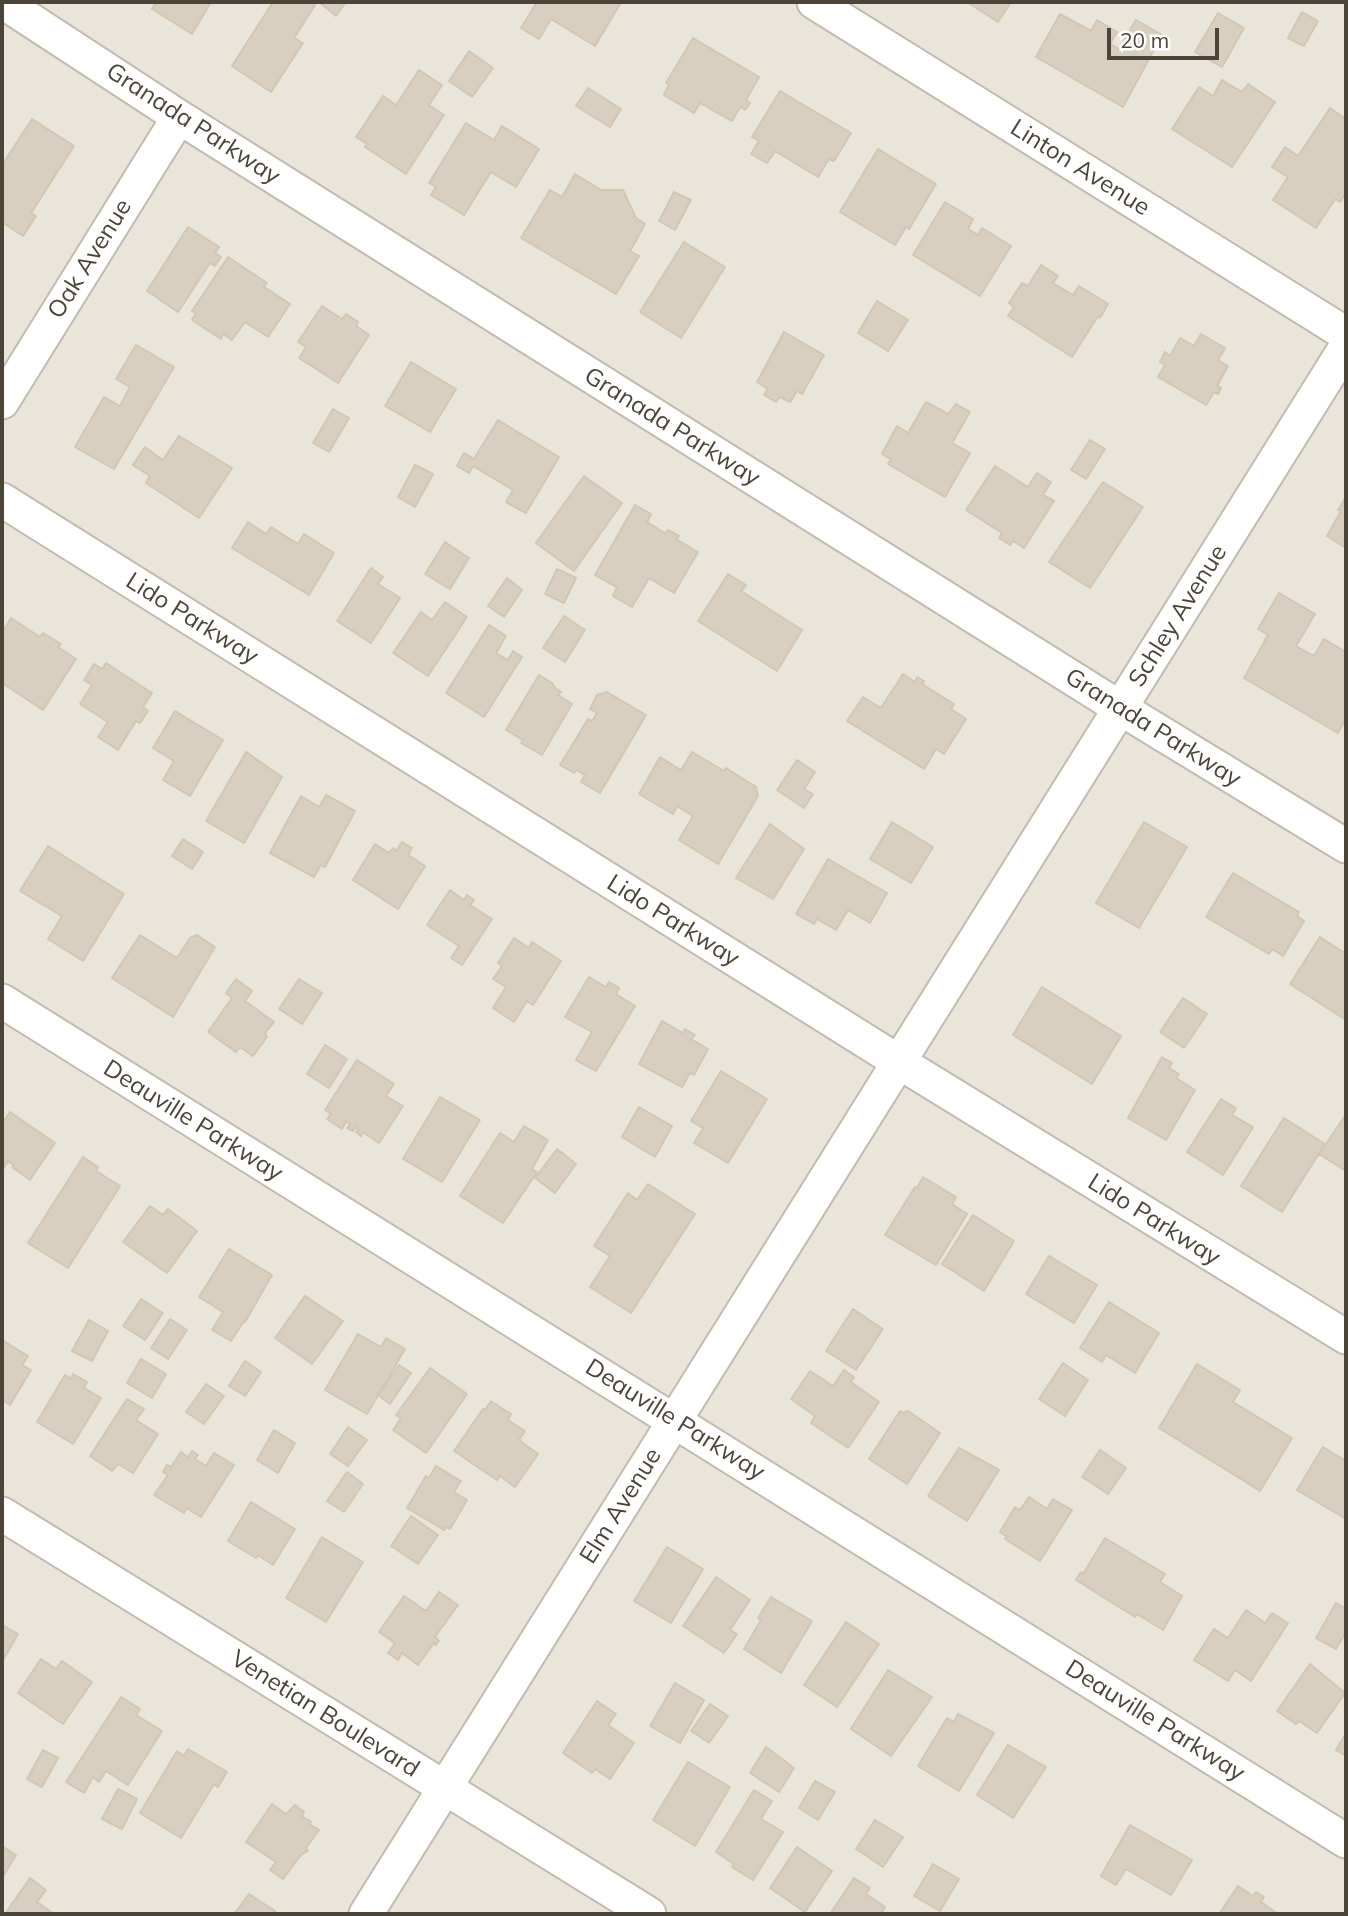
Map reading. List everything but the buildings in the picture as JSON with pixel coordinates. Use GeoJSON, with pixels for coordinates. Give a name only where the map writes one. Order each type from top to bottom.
{"type":"FeatureCollection","features":[{"type":"Feature","properties":{"kind":"street","name":"Linton Avenue"},"geometry":{"type":"LineString","coordinates":[[814,2],[1346,334]]}},
{"type":"Feature","properties":{"kind":"street","name":"Granada Parkway"},"geometry":{"type":"LineString","coordinates":[[21,7],[179,117],[1120,708],[1346,846]]}},
{"type":"Feature","properties":{"kind":"street","name":"Oak Avenue"},"geometry":{"type":"LineString","coordinates":[[2,402],[179,117]]}},
{"type":"Feature","properties":{"kind":"street","name":"Schley Avenue"},"geometry":{"type":"LineString","coordinates":[[899,1062],[1346,347]]}},
{"type":"Feature","properties":{"kind":"street","name":"Lido Parkway"},"geometry":{"type":"LineString","coordinates":[[2,499],[899,1062],[1346,1337]]}},
{"type":"Feature","properties":{"kind":"street","name":"Deauville Parkway"},"geometry":{"type":"LineString","coordinates":[[2,1001],[1346,1841]]}},
{"type":"Feature","properties":{"kind":"street","name":"Elm Avenue"},"geometry":{"type":"LineString","coordinates":[[366,1914],[899,1062]]}},
{"type":"Feature","properties":{"kind":"street","name":"Venetian Boulevard"},"geometry":{"type":"LineString","coordinates":[[2,1514],[649,1914]]}},
{"type":"Feature","properties":{"kind":"shaded area"},"geometry":{"type":"Polygon","coordinates":[[[2,2],[1346,2],[1346,1914],[2,1914],[2,2]]]}}]}
